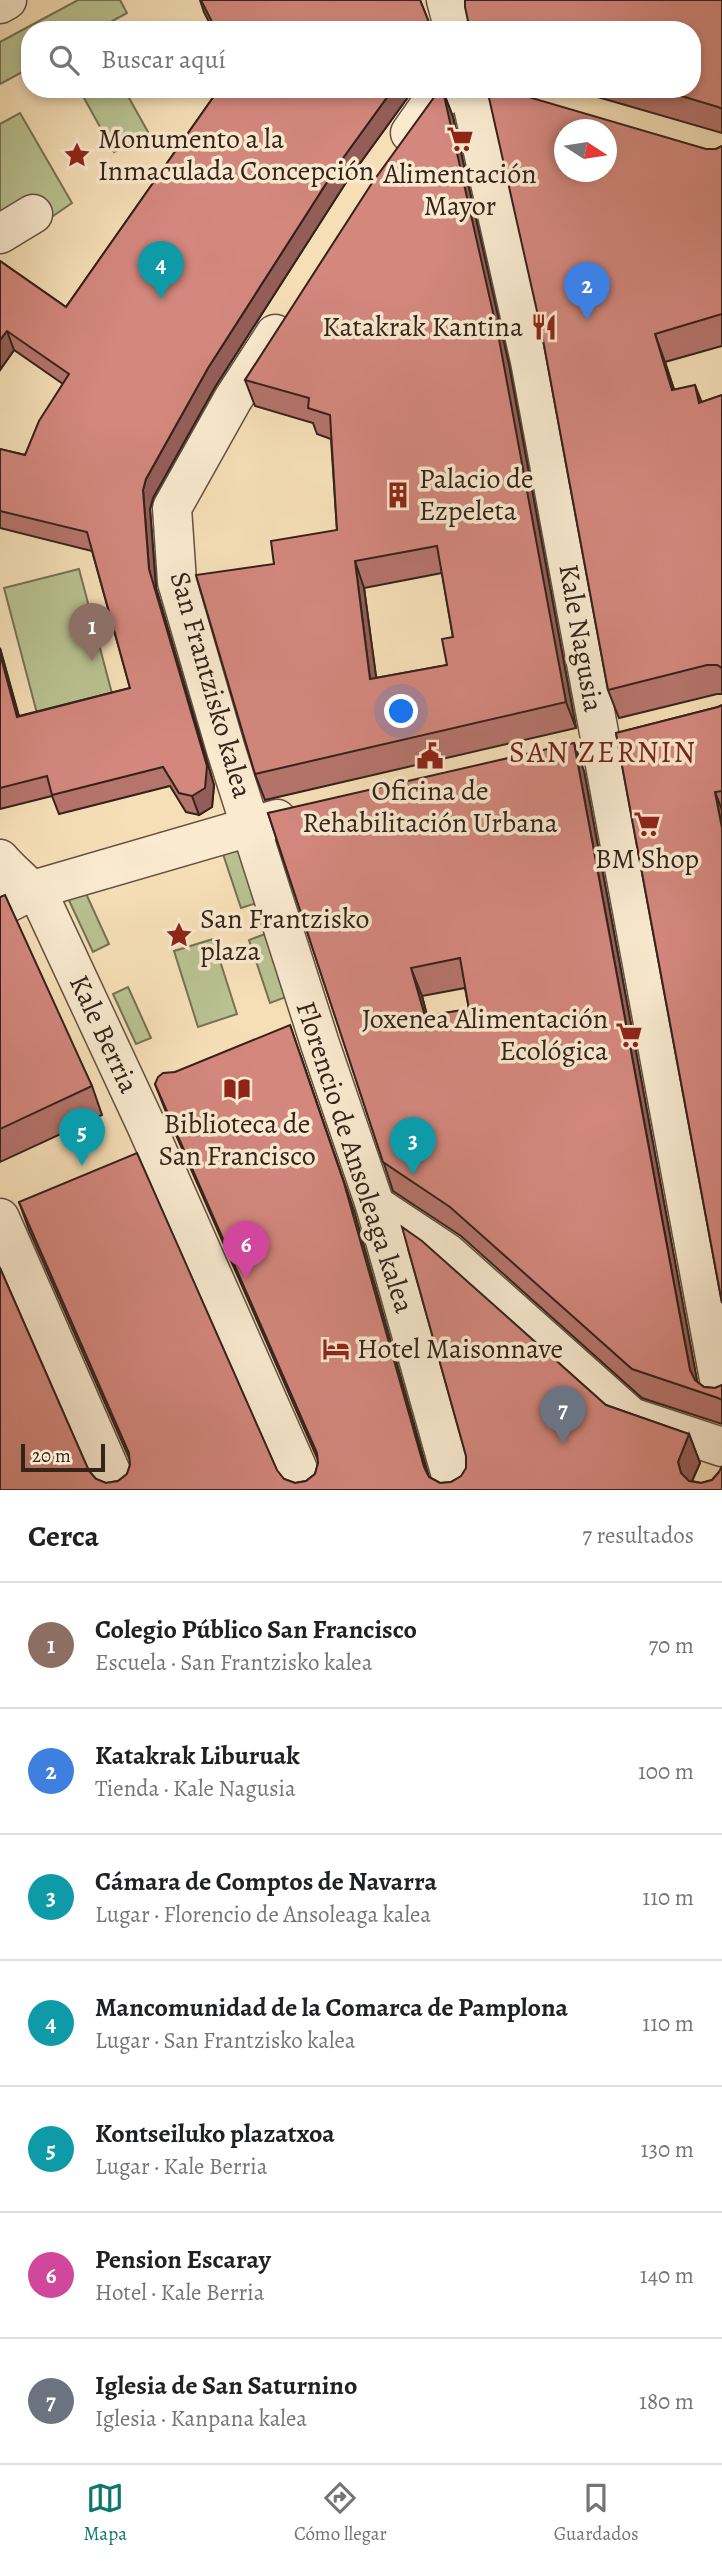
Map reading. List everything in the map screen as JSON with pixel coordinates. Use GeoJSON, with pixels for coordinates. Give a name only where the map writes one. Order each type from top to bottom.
{"type":"FeatureCollection","features":[{"type":"Feature","properties":{"kind":"street"},"geometry":{"type":"LineString","coordinates":[[0,3],[6,0]]}},
{"type":"Feature","properties":{"kind":"street"},"geometry":{"type":"LineString","coordinates":[[446,0],[452,21]]}},
{"type":"Feature","properties":{"kind":"street"},"geometry":{"type":"LineString","coordinates":[[393,156],[429,106],[442,98]]}},
{"type":"Feature","properties":{"kind":"street","name":"Kale Nagusia"},"geometry":{"type":"LineString","coordinates":[[489,98],[530,361],[722,1395]]}},
{"type":"Feature","properties":{"kind":"street"},"geometry":{"type":"LineString","coordinates":[[0,234],[33,214]]}},
{"type":"Feature","properties":{"kind":"street","name":"San Frantzisko kalea"},"geometry":{"type":"LineString","coordinates":[[251,825],[177,582],[173,508],[233,399],[292,307]]}},
{"type":"Feature","properties":{"kind":"street"},"geometry":{"type":"LineString","coordinates":[[562,754],[641,735]]}},
{"type":"Feature","properties":{"kind":"street"},"geometry":{"type":"LineString","coordinates":[[0,907],[33,890],[251,825],[316,810]]}},
{"type":"Feature","properties":{"kind":"street","name":"Florencio de Ansoleaga kalea"},"geometry":{"type":"LineString","coordinates":[[251,825],[313,1024],[375,1205],[455,1490]]}},
{"type":"Feature","properties":{"kind":"street","name":"Kale Berria"},"geometry":{"type":"LineString","coordinates":[[0,859],[8,870],[33,890],[44,906],[131,1093],[307,1490]]}},
{"type":"Feature","properties":{"kind":"street"},"geometry":{"type":"LineString","coordinates":[[277,1038],[313,1024]]}},
{"type":"Feature","properties":{"kind":"street"},"geometry":{"type":"LineString","coordinates":[[131,1093],[166,1080]]}},
{"type":"Feature","properties":{"kind":"street"},"geometry":{"type":"LineString","coordinates":[[375,1205],[446,1252],[632,1418],[720,1464]]}},
{"type":"Feature","properties":{"kind":"street"},"geometry":{"type":"LineString","coordinates":[[0,1218],[119,1490]]}},
{"type":"Feature","properties":{"kind":"green space"},"geometry":{"type":"Polygon","coordinates":[[[78,0],[120,0],[127,13],[112,21],[39,21],[78,0]]]}},
{"type":"Feature","properties":{"kind":"green space"},"geometry":{"type":"Polygon","coordinates":[[[21,31],[21,73],[0,84],[0,42],[21,31]]]}},
{"type":"Feature","properties":{"kind":"green space"},"geometry":{"type":"Polygon","coordinates":[[[84,98],[129,98],[148,132],[114,152],[84,98]]]}},
{"type":"Feature","properties":{"kind":"green space"},"geometry":{"type":"Polygon","coordinates":[[[20,113],[72,203],[43,223],[0,215],[0,124],[20,113]]]}},
{"type":"Feature","properties":{"kind":"green space"},"geometry":{"type":"Polygon","coordinates":[[[79,569],[114,701],[39,721],[4,588],[79,569]]]}},
{"type":"Feature","properties":{"kind":"green space"},"geometry":{"type":"Polygon","coordinates":[[[236,839],[257,903],[241,908],[220,845],[236,839]]]}},
{"type":"Feature","properties":{"kind":"green space"},"geometry":{"type":"Polygon","coordinates":[[[83,887],[109,944],[93,952],[66,894],[83,887]]]}},
{"type":"Feature","properties":{"kind":"green space"},"geometry":{"type":"Polygon","coordinates":[[[265,934],[286,997],[270,1003],[249,940],[265,934]]]}},
{"type":"Feature","properties":{"kind":"green space"},"geometry":{"type":"Polygon","coordinates":[[[213,939],[237,1014],[198,1027],[174,951],[213,939]]]}},
{"type":"Feature","properties":{"kind":"green space"},"geometry":{"type":"Polygon","coordinates":[[[128,987],[151,1038],[136,1044],[113,994],[128,987]]]}},
{"type":"Feature","properties":{"kind":"building"},"geometry":{"type":"Polygon","coordinates":[[[201,0],[420,0],[428,21],[212,21],[201,0]]]}},
{"type":"Feature","properties":{"kind":"building"},"geometry":{"type":"Polygon","coordinates":[[[465,0],[722,0],[722,109],[688,98],[701,98],[701,21],[468,21],[465,0]]]}},
{"type":"Feature","properties":{"kind":"building"},"geometry":{"type":"Polygon","coordinates":[[[213,98],[386,98],[338,165],[208,368],[146,479],[143,490],[149,569],[207,766],[205,788],[192,796],[179,793],[163,767],[52,795],[47,776],[0,788],[0,654],[17,717],[130,688],[87,532],[0,511],[0,449],[25,455],[39,421],[69,374],[7,331],[0,340],[0,261],[66,307],[213,98]]]}},
{"type":"Feature","properties":{"kind":"building"},"geometry":{"type":"Polygon","coordinates":[[[434,98],[445,98],[499,339],[566,702],[255,774],[196,575],[274,564],[271,541],[337,530],[330,415],[308,408],[309,398],[245,380],[372,183],[434,98]],[[437,546],[355,561],[370,679],[447,665],[442,639],[453,637],[437,546]]]}},
{"type":"Feature","properties":{"kind":"building"},"geometry":{"type":"Polygon","coordinates":[[[489,98],[532,98],[604,119],[554,119],[554,182],[617,182],[617,123],[706,149],[722,146],[722,314],[655,334],[672,390],[695,385],[699,403],[722,395],[722,668],[707,665],[608,690],[541,329],[489,98]]]}},
{"type":"Feature","properties":{"kind":"building"},"geometry":{"type":"Polygon","coordinates":[[[722,705],[722,791],[715,792],[722,828],[722,1303],[616,733],[722,705]]]}},
{"type":"Feature","properties":{"kind":"building"},"geometry":{"type":"Polygon","coordinates":[[[574,743],[690,1370],[695,1380],[704,1387],[715,1388],[722,1385],[722,1400],[632,1369],[450,1207],[383,1162],[268,813],[574,743]],[[460,958],[411,968],[425,1016],[469,1009],[460,958]]]}},
{"type":"Feature","properties":{"kind":"building"},"geometry":{"type":"Polygon","coordinates":[[[5,895],[92,1086],[0,1129],[0,897],[5,895]]]}},
{"type":"Feature","properties":{"kind":"building"},"geometry":{"type":"Polygon","coordinates":[[[290,1025],[344,1183],[429,1477],[440,1483],[451,1482],[461,1476],[466,1468],[466,1456],[402,1227],[422,1241],[606,1405],[689,1434],[678,1462],[681,1473],[689,1481],[701,1483],[712,1480],[722,1466],[722,1490],[0,1490],[0,1268],[89,1471],[96,1479],[106,1483],[118,1481],[127,1474],[130,1465],[129,1453],[19,1202],[137,1153],[277,1470],[284,1479],[295,1483],[306,1481],[315,1474],[317,1453],[155,1084],[163,1073],[175,1072],[290,1025]]]}},
{"type":"Feature","properties":{"kind":"place","name":"Alimentación Mayor"},"geometry":{"type":"Point","coordinates":[460,139]}},
{"type":"Feature","properties":{"kind":"place","name":"Monumento a la Inmaculada Concepción"},"geometry":{"type":"Point","coordinates":[77,155]}},
{"type":"Feature","properties":{"kind":"place","name":"Mancomunidad de la Comarca de Pamplona"},"geometry":{"type":"Point","coordinates":[161,299]}},
{"type":"Feature","properties":{"kind":"place","name":"Katakrak Liburuak"},"geometry":{"type":"Point","coordinates":[587,320]}},
{"type":"Feature","properties":{"kind":"place","name":"Katakrak Kantina"},"geometry":{"type":"Point","coordinates":[544,327]}},
{"type":"Feature","properties":{"kind":"place","name":"Palacio de Ezpeleta"},"geometry":{"type":"Point","coordinates":[398,495]}},
{"type":"Feature","properties":{"kind":"place","name":"Colegio Público San Francisco"},"geometry":{"type":"Point","coordinates":[92,661]}},
{"type":"Feature","properties":{"kind":"place","name":"Oficina de Rehabilitación Urbana"},"geometry":{"type":"Point","coordinates":[430,756]}},
{"type":"Feature","properties":{"kind":"place","name":"BM Shop"},"geometry":{"type":"Point","coordinates":[647,824]}},
{"type":"Feature","properties":{"kind":"place","name":"San Frantzisko plaza"},"geometry":{"type":"Point","coordinates":[179,935]}},
{"type":"Feature","properties":{"kind":"place","name":"Joxenea Alimentación Ecológica"},"geometry":{"type":"Point","coordinates":[629,1035]}},
{"type":"Feature","properties":{"kind":"place","name":"Biblioteca de San Francisco"},"geometry":{"type":"Point","coordinates":[237,1089]}},
{"type":"Feature","properties":{"kind":"place","name":"Kontseiluko plazatxoa"},"geometry":{"type":"Point","coordinates":[82,1166]}},
{"type":"Feature","properties":{"kind":"place","name":"Cámara de Comptos de Navarra"},"geometry":{"type":"Point","coordinates":[413,1175]}},
{"type":"Feature","properties":{"kind":"place","name":"Pension Escaray"},"geometry":{"type":"Point","coordinates":[246,1279]}},
{"type":"Feature","properties":{"kind":"place","name":"Hotel Maisonnave"},"geometry":{"type":"Point","coordinates":[336,1349]}},
{"type":"Feature","properties":{"kind":"place","name":"Iglesia de San Saturnino"},"geometry":{"type":"Point","coordinates":[563,1444]}},
{"type":"Feature","properties":{"kind":"district","name":"SAN ZERNIN"},"geometry":{"type":"Point","coordinates":[603,752]}}]}
